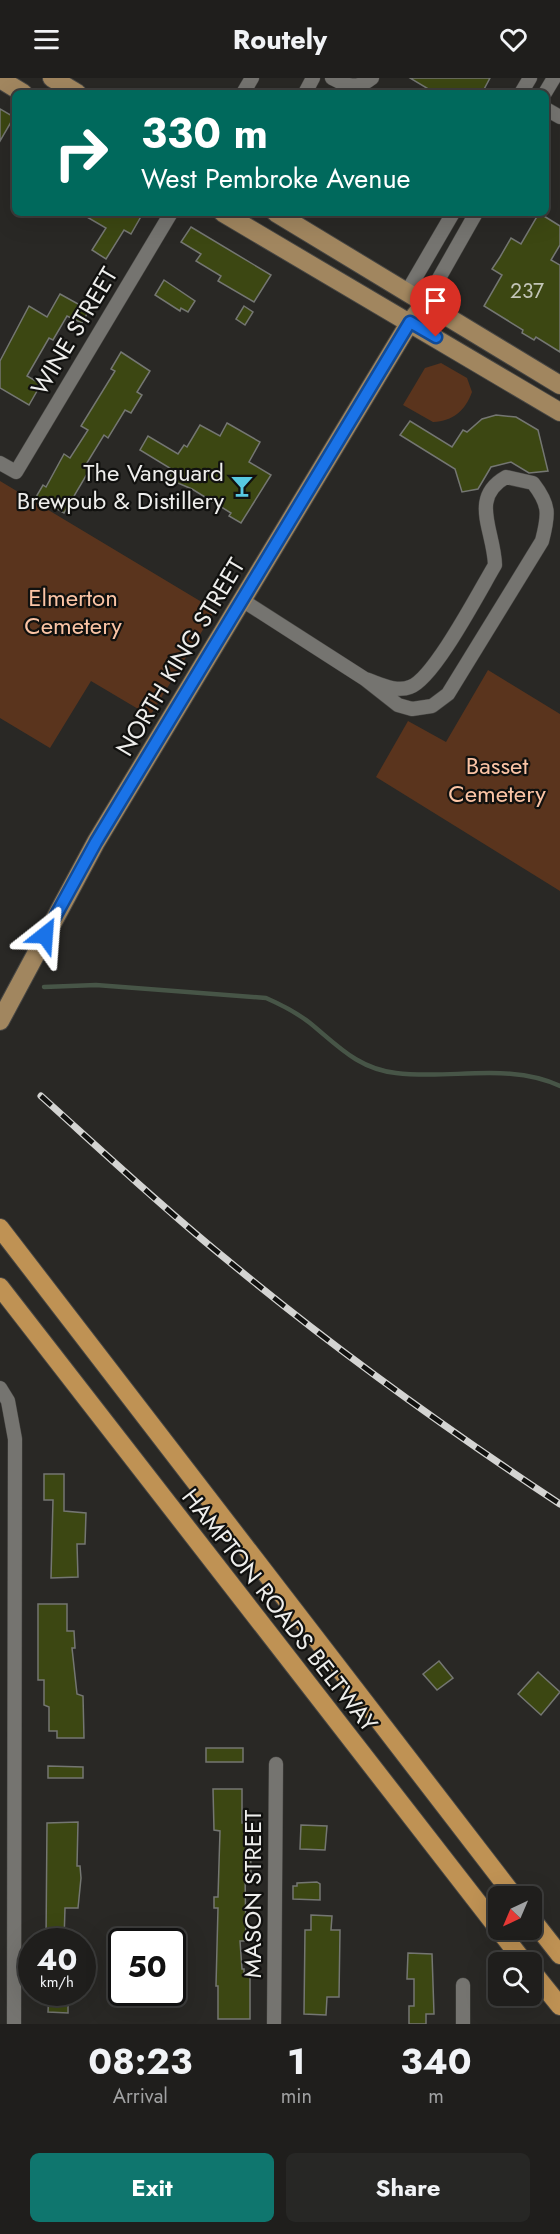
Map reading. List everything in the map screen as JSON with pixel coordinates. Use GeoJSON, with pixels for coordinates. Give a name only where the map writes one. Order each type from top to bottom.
{"type":"FeatureCollection","features":[{"type":"Feature","properties":{"kind":"highway","name":"HAMPTON ROADS BELTWAY"},"geometry":{"type":"LineString","coordinates":[[0,1228],[506,1886]]}},
{"type":"Feature","properties":{"kind":"highway","name":"HAMPTON ROADS BELTWAY"},"geometry":{"type":"LineString","coordinates":[[0,1287],[516,1952]]}},
{"type":"Feature","properties":{"kind":"highway"},"geometry":{"type":"LineString","coordinates":[[542,1932],[560,1955]]}},
{"type":"Feature","properties":{"kind":"highway"},"geometry":{"type":"LineString","coordinates":[[542,1984],[560,2006]]}},
{"type":"Feature","properties":{"kind":"main road"},"geometry":{"type":"LineString","coordinates":[[52,78],[72,90]]}},
{"type":"Feature","properties":{"kind":"main road"},"geometry":{"type":"LineString","coordinates":[[0,80],[17,90]]}},
{"type":"Feature","properties":{"kind":"main road"},"geometry":{"type":"LineString","coordinates":[[229,216],[560,412]]}},
{"type":"Feature","properties":{"kind":"main road"},"geometry":{"type":"LineString","coordinates":[[281,216],[560,386]]}},
{"type":"Feature","properties":{"kind":"main road"},"geometry":{"type":"LineString","coordinates":[[407,292],[410,322]]}},
{"type":"Feature","properties":{"kind":"main road","name":"NORTH KING STREET"},"geometry":{"type":"LineString","coordinates":[[0,1021],[96,842],[410,322],[425,303]]}},
{"type":"Feature","properties":{"kind":"street"},"geometry":{"type":"LineString","coordinates":[[332,78],[348,87],[361,86],[372,78]]}},
{"type":"Feature","properties":{"kind":"street","name":"WINE STREET"},"geometry":{"type":"LineString","coordinates":[[0,463],[16,472],[169,216]]}},
{"type":"Feature","properties":{"kind":"street"},"geometry":{"type":"LineString","coordinates":[[407,292],[451,216]]}},
{"type":"Feature","properties":{"kind":"street","name":"NORTH KING STREET"},"geometry":{"type":"LineString","coordinates":[[425,303],[474,216]]}},
{"type":"Feature","properties":{"kind":"street"},"geometry":{"type":"LineString","coordinates":[[242,600],[365,679],[398,705],[412,709],[432,706],[448,694],[542,541],[549,517],[544,498],[533,483],[506,477],[496,483],[486,496],[485,506],[495,565],[429,674],[410,688],[396,689],[365,679]]}},
{"type":"Feature","properties":{"kind":"street"},"geometry":{"type":"LineString","coordinates":[[0,1388],[8,1401],[13,1420],[15,1526],[14,2024]]}},
{"type":"Feature","properties":{"kind":"street"},"geometry":{"type":"LineString","coordinates":[[0,1526],[15,1526]]}},
{"type":"Feature","properties":{"kind":"street","name":"MASON STREET"},"geometry":{"type":"LineString","coordinates":[[274,2024],[276,1764]]}},
{"type":"Feature","properties":{"kind":"street"},"geometry":{"type":"LineString","coordinates":[[463,1985],[463,2024]]}},
{"type":"Feature","properties":{"kind":"green space"},"geometry":{"type":"Polygon","coordinates":[[[441,363],[467,378],[472,392],[466,405],[457,414],[447,420],[433,422],[403,405],[425,368],[441,363]]]}},
{"type":"Feature","properties":{"kind":"green space","name":"Elmerton Cemetery"},"geometry":{"type":"Polygon","coordinates":[[[0,481],[215,610],[150,716],[91,681],[50,748],[0,718],[0,481]]]}},
{"type":"Feature","properties":{"kind":"green space","name":"Basset Cemetery"},"geometry":{"type":"Polygon","coordinates":[[[488,670],[560,714],[560,891],[376,777],[408,721],[446,742],[488,670]]]}},
{"type":"Feature","properties":{"kind":"building"},"geometry":{"type":"Polygon","coordinates":[[[410,78],[490,78],[484,90],[430,90],[410,78]]]}},
{"type":"Feature","properties":{"kind":"building"},"geometry":{"type":"Polygon","coordinates":[[[0,109],[12,116],[12,120],[0,141],[0,109]]]}},
{"type":"Feature","properties":{"kind":"building"},"geometry":{"type":"Polygon","coordinates":[[[85,216],[141,216],[131,234],[124,230],[106,259],[92,250],[106,228],[85,216]]]}},
{"type":"Feature","properties":{"kind":"building"},"geometry":{"type":"Polygon","coordinates":[[[537,216],[544,216],[560,226],[560,245],[551,260],[560,265],[560,352],[536,337],[534,340],[522,333],[523,330],[484,306],[502,275],[492,269],[511,238],[521,244],[537,216]]]}},
{"type":"Feature","properties":{"kind":"building"},"geometry":{"type":"Polygon","coordinates":[[[191,227],[271,275],[254,302],[218,281],[221,276],[196,261],[201,254],[181,242],[191,227]]]}},
{"type":"Feature","properties":{"kind":"building"},"geometry":{"type":"Polygon","coordinates":[[[164,280],[195,301],[188,312],[181,308],[180,311],[155,295],[164,280]]]}},
{"type":"Feature","properties":{"kind":"building"},"geometry":{"type":"Polygon","coordinates":[[[60,294],[89,310],[82,323],[67,316],[53,340],[49,338],[27,376],[41,384],[29,405],[0,388],[0,361],[29,306],[47,317],[60,294]]]}},
{"type":"Feature","properties":{"kind":"building"},"geometry":{"type":"Polygon","coordinates":[[[244,306],[253,312],[245,325],[236,319],[244,306]]]}},
{"type":"Feature","properties":{"kind":"building"},"geometry":{"type":"Polygon","coordinates":[[[121,352],[150,371],[137,392],[142,395],[131,413],[125,410],[108,438],[104,435],[85,466],[90,469],[64,513],[36,497],[43,485],[46,487],[64,454],[70,458],[88,430],[81,426],[115,371],[111,369],[121,352]]]}},
{"type":"Feature","properties":{"kind":"building"},"geometry":{"type":"Polygon","coordinates":[[[496,415],[516,417],[538,430],[548,471],[529,473],[511,462],[491,467],[478,489],[462,492],[455,469],[400,435],[410,421],[452,447],[463,430],[467,432],[482,419],[496,415]]]}},
{"type":"Feature","properties":{"kind":"building"},"geometry":{"type":"Polygon","coordinates":[[[227,423],[260,442],[249,462],[271,475],[241,523],[229,516],[231,513],[192,489],[168,479],[173,470],[140,450],[148,436],[178,454],[184,445],[187,447],[200,425],[220,436],[227,423]]]}},
{"type":"Feature","properties":{"kind":"building"},"geometry":{"type":"Polygon","coordinates":[[[44,1474],[64,1474],[64,1511],[86,1513],[85,1544],[77,1544],[78,1577],[51,1578],[53,1500],[44,1500],[44,1474]]]}},
{"type":"Feature","properties":{"kind":"building"},"geometry":{"type":"Polygon","coordinates":[[[38,1604],[67,1604],[67,1631],[74,1631],[75,1648],[72,1648],[77,1694],[83,1696],[84,1738],[57,1738],[57,1731],[49,1731],[49,1707],[44,1705],[44,1680],[38,1680],[38,1604]]]}},
{"type":"Feature","properties":{"kind":"building"},"geometry":{"type":"Polygon","coordinates":[[[439,1661],[453,1678],[437,1690],[423,1674],[439,1661]]]}},
{"type":"Feature","properties":{"kind":"building"},"geometry":{"type":"Polygon","coordinates":[[[538,1672],[560,1692],[541,1715],[518,1694],[538,1672]]]}},
{"type":"Feature","properties":{"kind":"building"},"geometry":{"type":"Polygon","coordinates":[[[206,1748],[243,1748],[243,1762],[206,1762],[206,1748]]]}},
{"type":"Feature","properties":{"kind":"building"},"geometry":{"type":"Polygon","coordinates":[[[48,1766],[83,1767],[83,1778],[48,1778],[48,1766]]]}},
{"type":"Feature","properties":{"kind":"building"},"geometry":{"type":"Polygon","coordinates":[[[213,1789],[242,1789],[242,1823],[250,1823],[251,1872],[245,1872],[246,1941],[240,1941],[242,1969],[244,1969],[244,1975],[250,1975],[250,2019],[218,2019],[218,1986],[216,1986],[218,1908],[214,1908],[214,1897],[218,1897],[220,1831],[214,1830],[213,1789]]]}},
{"type":"Feature","properties":{"kind":"building"},"geometry":{"type":"Polygon","coordinates":[[[78,1822],[77,1866],[80,1866],[81,1878],[78,1908],[65,1908],[64,1928],[46,1928],[47,1823],[78,1822]]]}},
{"type":"Feature","properties":{"kind":"building"},"geometry":{"type":"Polygon","coordinates":[[[301,1825],[327,1826],[325,1850],[300,1849],[301,1825]]]}},
{"type":"Feature","properties":{"kind":"building"},"geometry":{"type":"Polygon","coordinates":[[[317,1882],[320,1884],[320,1900],[293,1899],[293,1886],[297,1886],[297,1883],[317,1882]]]}},
{"type":"Feature","properties":{"kind":"building"},"geometry":{"type":"Polygon","coordinates":[[[311,1915],[332,1916],[331,1930],[340,1930],[339,1997],[327,1997],[326,2015],[304,2014],[305,1930],[311,1930],[311,1915]]]}},
{"type":"Feature","properties":{"kind":"building"},"geometry":{"type":"Polygon","coordinates":[[[408,1953],[432,1954],[434,2014],[426,2014],[426,2024],[409,2024],[409,2006],[414,2006],[414,1979],[407,1979],[408,1953]]]}},
{"type":"Feature","properties":{"kind":"building"},"geometry":{"type":"Polygon","coordinates":[[[48,2006],[68,2006],[68,2013],[48,2012],[48,2006]]]}},
{"type":"Feature","properties":{"kind":"waterway"},"geometry":{"type":"LineString","coordinates":[[44,987],[96,985],[266,998],[299,1015],[349,1055],[370,1067],[383,1071],[416,1075],[500,1073],[541,1079],[560,1086]]}},
{"type":"Feature","properties":{"kind":"railway"},"geometry":{"type":"LineString","coordinates":[[41,1096],[132,1179],[266,1292],[432,1416],[560,1504]]}},
{"type":"Feature","properties":{"kind":"place","name":"The Vanguard Brewpub & Distillery"},"geometry":{"type":"Point","coordinates":[242,486]}},
{"type":"Feature","properties":{"kind":"route"},"geometry":{"type":"LineString","coordinates":[[45,935],[96,842],[410,322],[436,337]]}}]}
